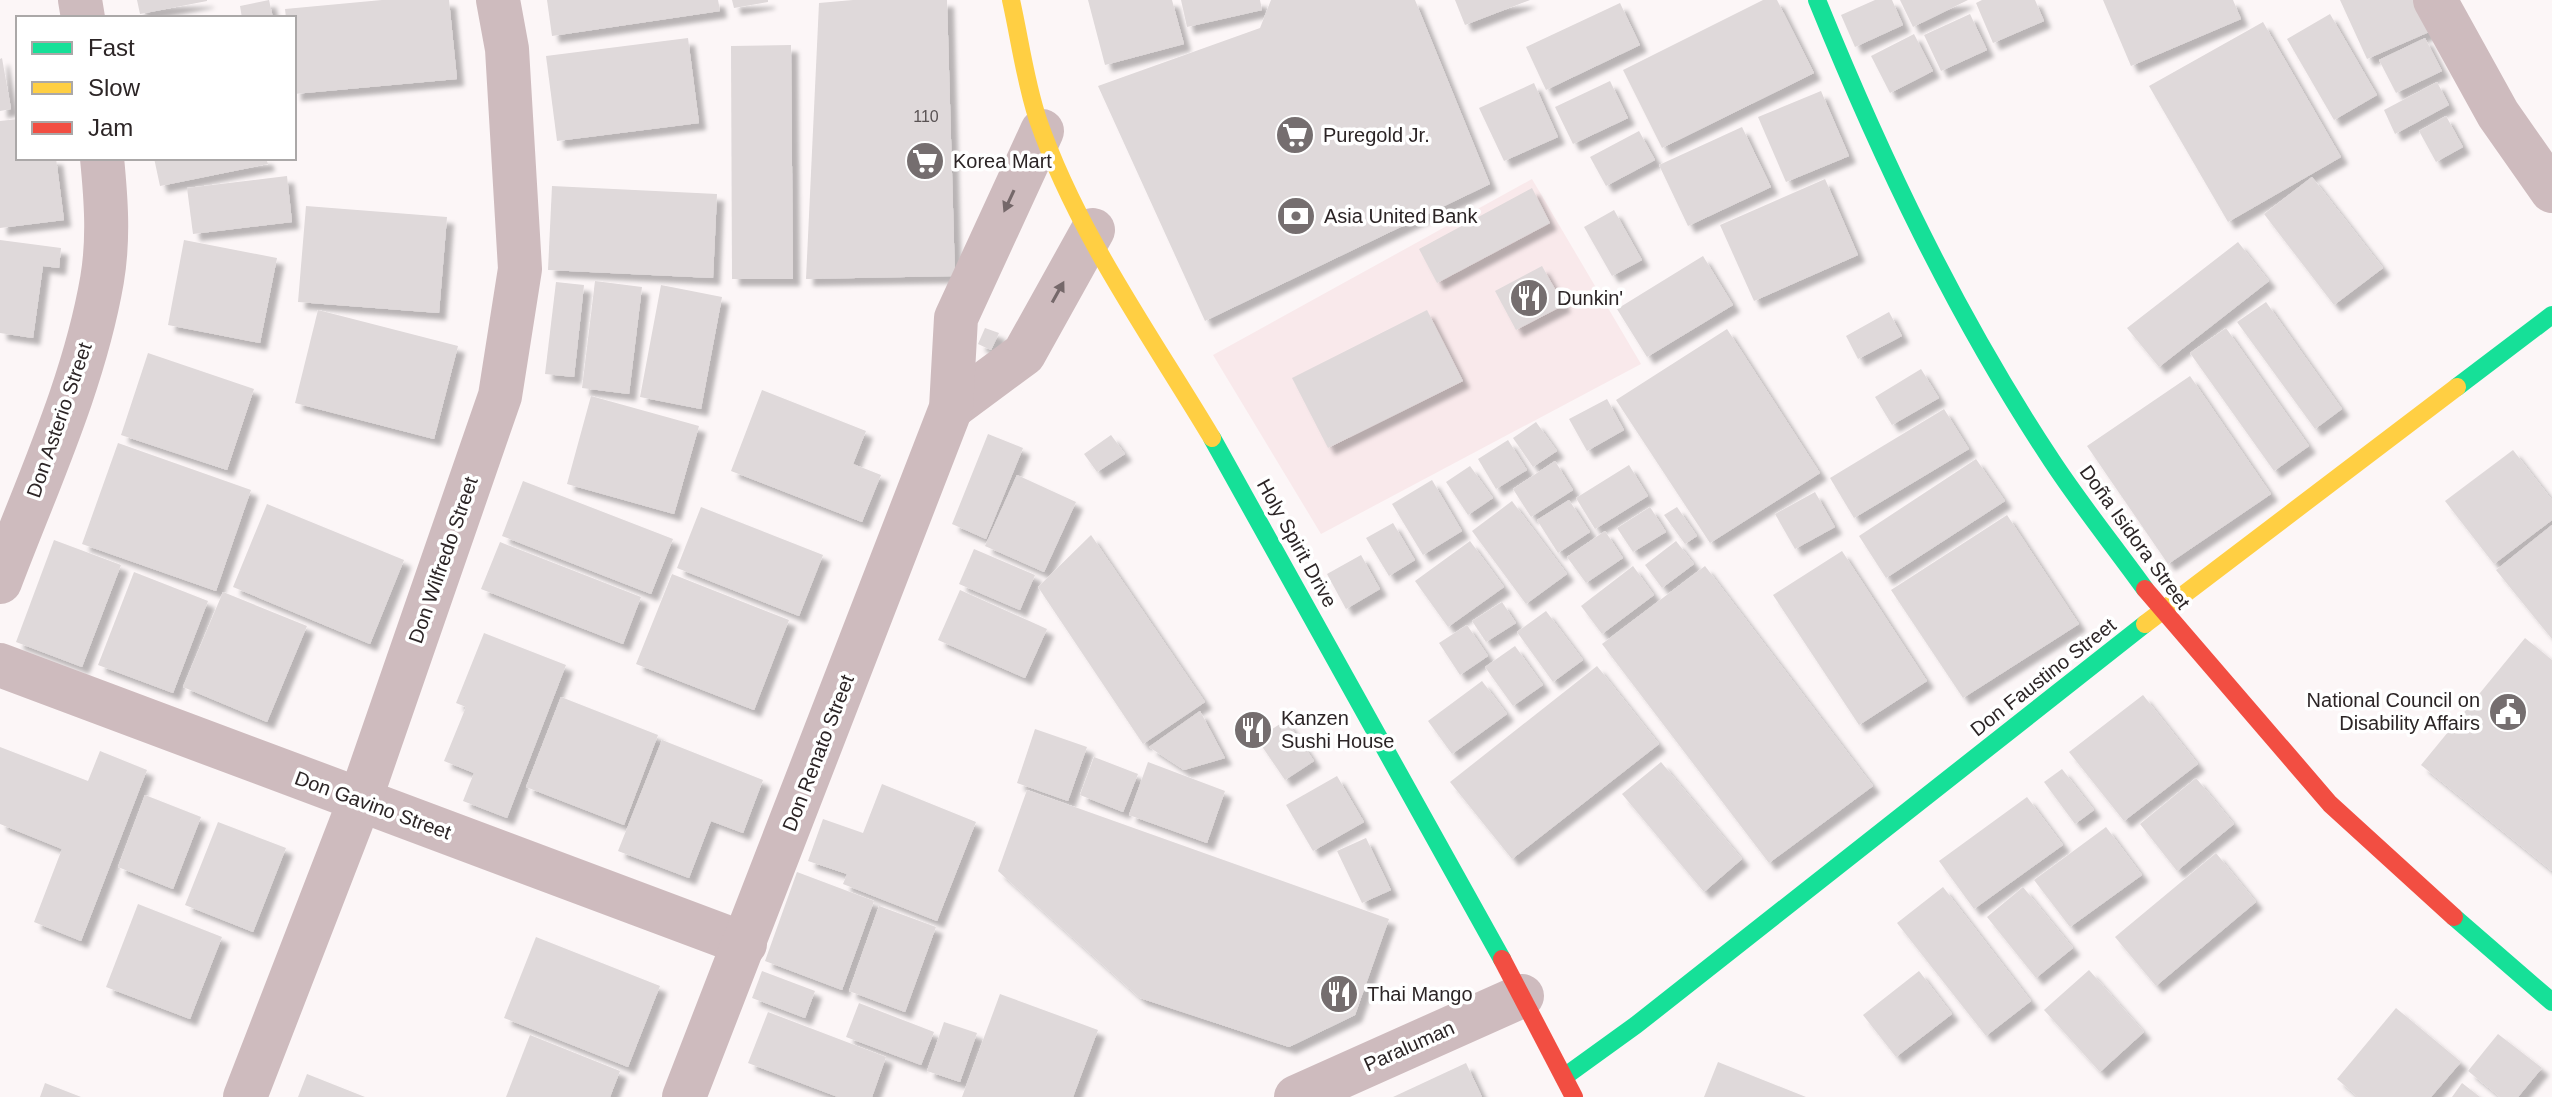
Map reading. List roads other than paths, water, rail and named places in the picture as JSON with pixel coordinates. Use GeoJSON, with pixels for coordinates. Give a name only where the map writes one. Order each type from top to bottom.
{"type":"FeatureCollection","features":[{"type":"Feature","properties":{"kind":"street","name":"Don Wilfredo Street"},"geometry":{"type":"LineString","coordinates":[[245,1097],[360,800],[500,396],[520,269],[507,49],[498,0]]}},
{"type":"Feature","properties":{"kind":"street","name":"Holy Spirit Drive"},"geometry":{"type":"LineString","coordinates":[[1011,0],[1042,131],[1187,400],[1254,510],[1522,996],[1574,1097]]}},
{"type":"Feature","properties":{"kind":"street","name":"Doña Isidora Street"},"geometry":{"type":"LineString","coordinates":[[1817,0],[1873,138],[1957,303],[2052,461],[2161,611],[2330,804],[2520,978],[2552,1002]]}},
{"type":"Feature","properties":{"kind":"street"},"geometry":{"type":"LineString","coordinates":[[2435,0],[2498,114],[2552,191]]}},
{"type":"Feature","properties":{"kind":"street","name":"Don Renato Street"},"geometry":{"type":"LineString","coordinates":[[684,1097],[951,408],[956,318],[1042,131]]}},
{"type":"Feature","properties":{"kind":"street","name":"Don Asterio Street"},"geometry":{"type":"LineString","coordinates":[[0,582],[83,361],[99,293],[108,212],[102,160]]}},
{"type":"Feature","properties":{"kind":"street"},"geometry":{"type":"LineString","coordinates":[[951,408],[1024,354],[1093,230]]}},
{"type":"Feature","properties":{"kind":"street","name":"Don Faustino Street"},"geometry":{"type":"LineString","coordinates":[[1564,1077],[1636,1025],[2161,611],[2552,315]]}},
{"type":"Feature","properties":{"kind":"street","name":"Don Gavino Street"},"geometry":{"type":"LineString","coordinates":[[0,665],[745,944]]}},
{"type":"Feature","properties":{"kind":"street","name":"Paraluman"},"geometry":{"type":"LineString","coordinates":[[1296,1097],[1522,996]]}},
{"type":"Feature","properties":{"kind":"place","name":"Puregold Jr."},"geometry":{"type":"Point","coordinates":[1295,135]}},
{"type":"Feature","properties":{"kind":"place","name":"Korea Mart"},"geometry":{"type":"Point","coordinates":[925,161]}},
{"type":"Feature","properties":{"kind":"place","name":"Asia United Bank"},"geometry":{"type":"Point","coordinates":[1296,216]}},
{"type":"Feature","properties":{"kind":"place","name":"Dunkin'"},"geometry":{"type":"Point","coordinates":[1529,298]}},
{"type":"Feature","properties":{"kind":"place","name":"National Council on Disability Affairs"},"geometry":{"type":"Point","coordinates":[2508,712]}},
{"type":"Feature","properties":{"kind":"place","name":"Kanzen Sushi House"},"geometry":{"type":"Point","coordinates":[1253,730]}},
{"type":"Feature","properties":{"kind":"place","name":"Thai Mango"},"geometry":{"type":"Point","coordinates":[1339,994]}}]}
